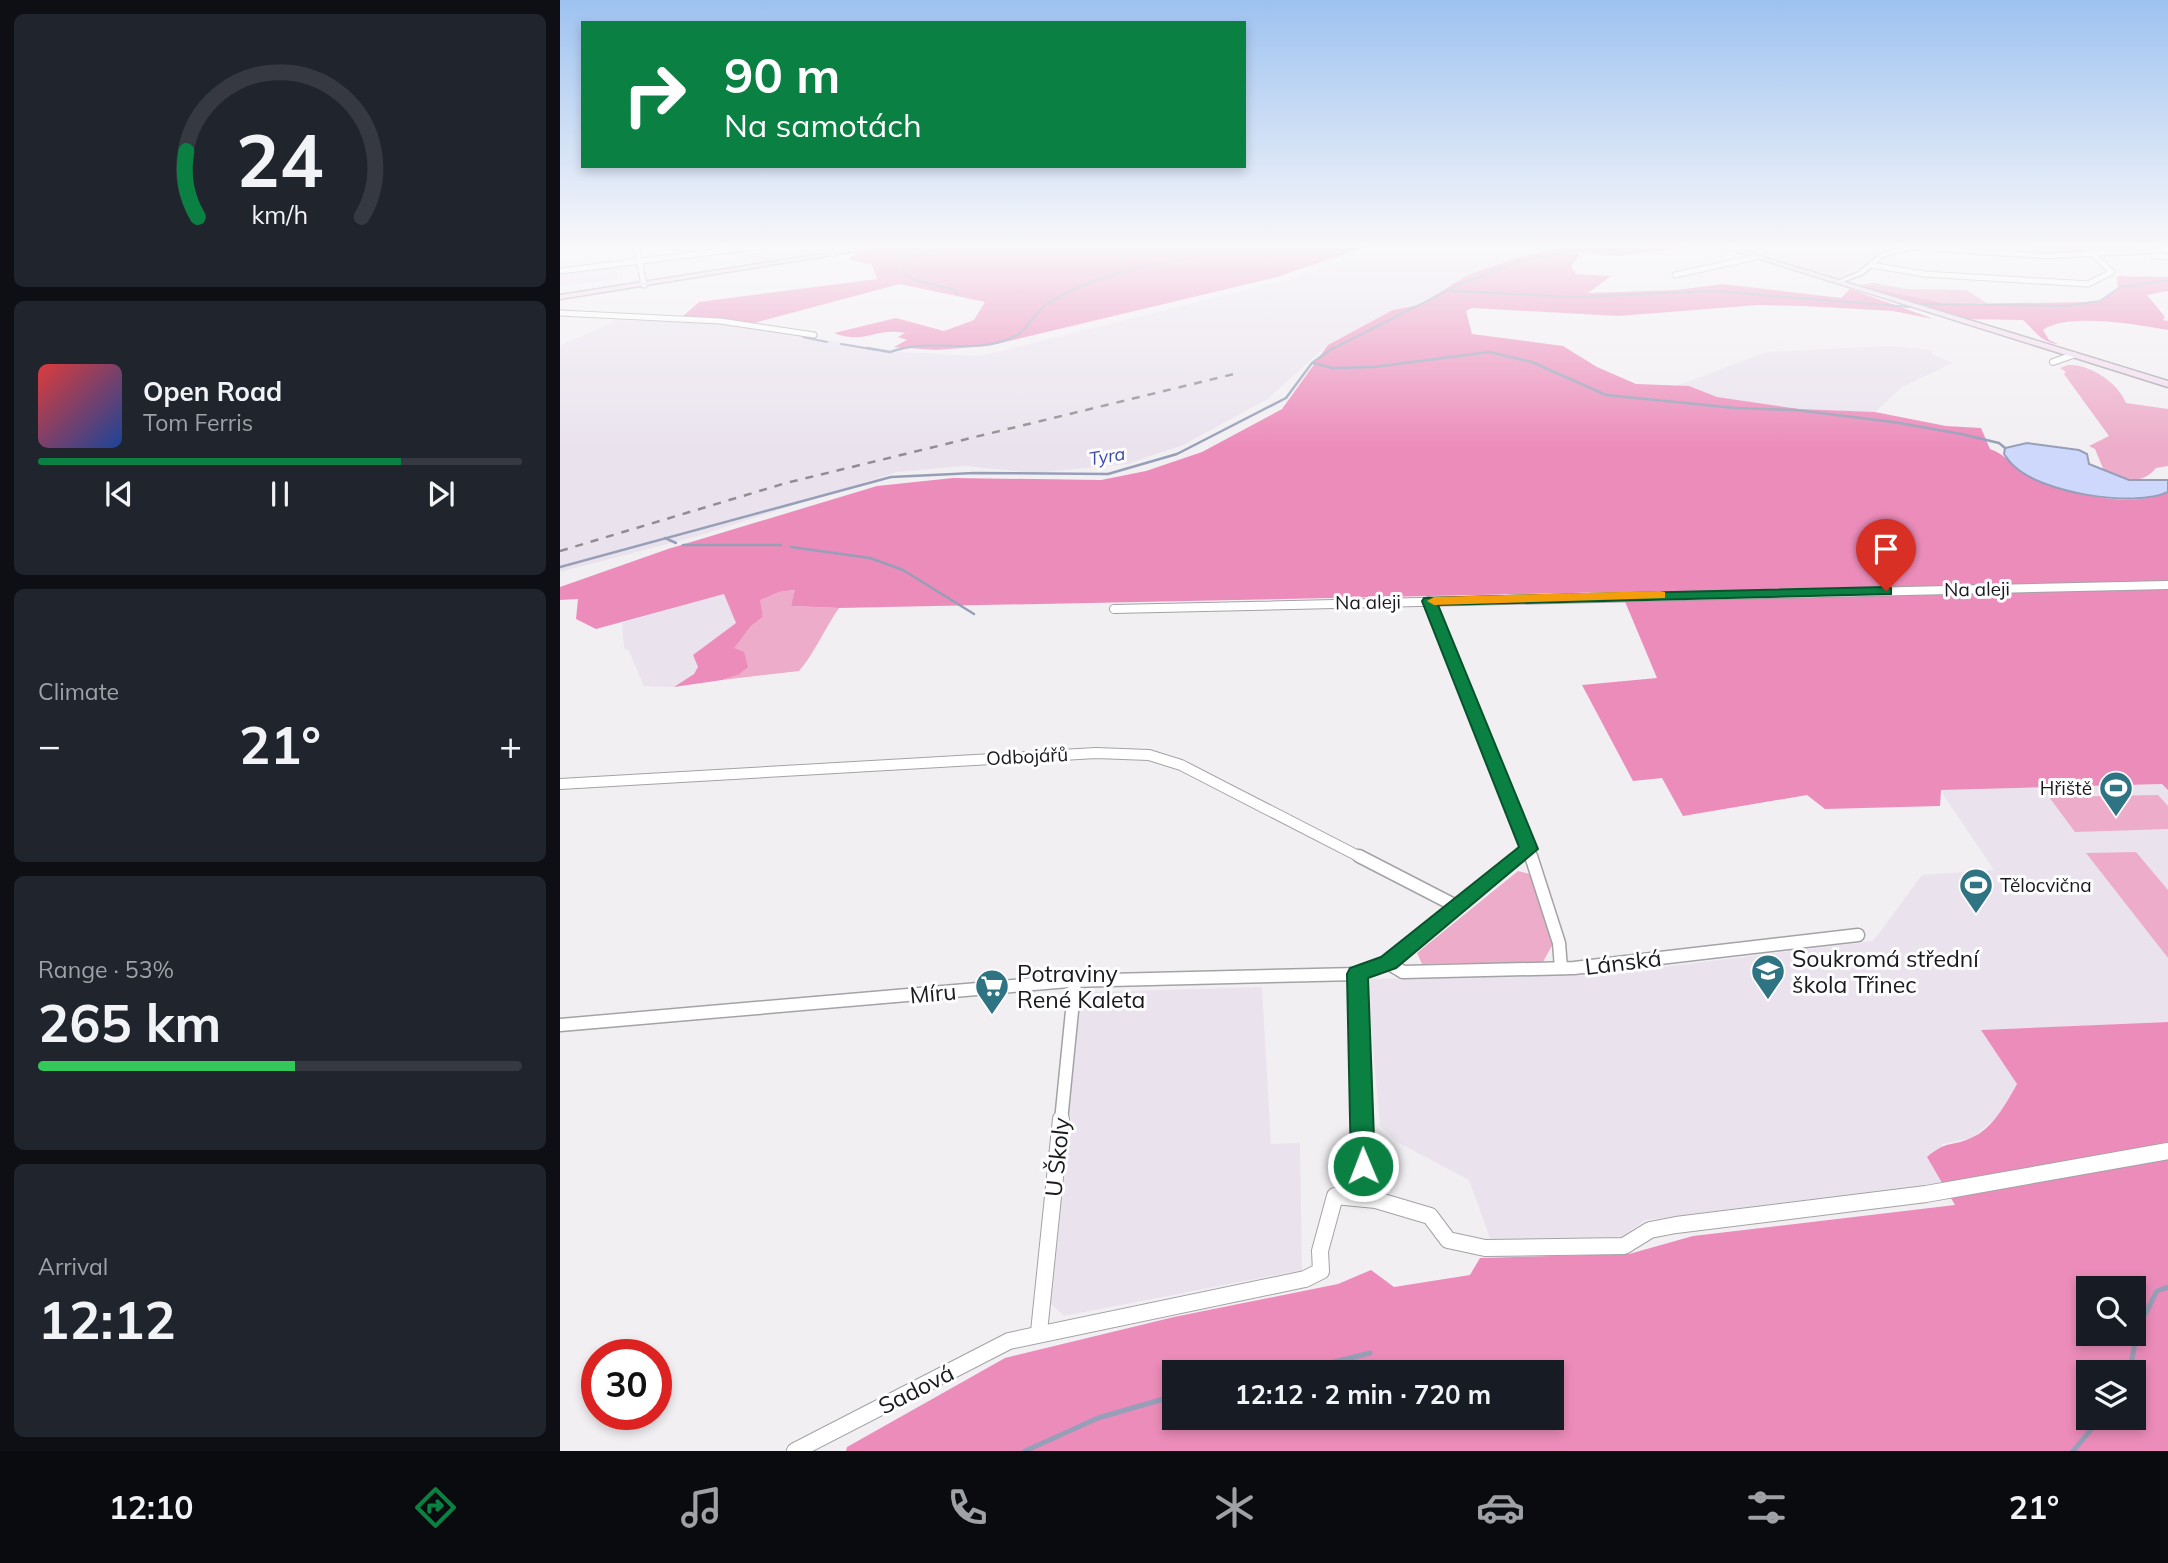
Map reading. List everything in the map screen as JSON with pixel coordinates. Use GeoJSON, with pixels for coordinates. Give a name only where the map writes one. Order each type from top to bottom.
{"type":"FeatureCollection","features":[{"type":"Feature","properties":{"kind":"main road"},"geometry":{"type":"LineString","coordinates":[[1932,312],[2168,384]]}},
{"type":"Feature","properties":{"kind":"street"},"geometry":{"type":"LineString","coordinates":[[560,313],[743,323],[814,335]]}},
{"type":"Feature","properties":{"kind":"street"},"geometry":{"type":"LineString","coordinates":[[2053,362],[2073,355]]}},
{"type":"Feature","properties":{"kind":"street","name":"Na aleji"},"geometry":{"type":"LineString","coordinates":[[1114,609],[2168,585]]}},
{"type":"Feature","properties":{"kind":"street"},"geometry":{"type":"LineString","coordinates":[[1429,601],[1529,849],[1559,943],[1561,968]]}},
{"type":"Feature","properties":{"kind":"street","name":"Odbojářů"},"geometry":{"type":"LineString","coordinates":[[560,784],[1096,753],[1149,755],[1181,765],[1458,907]]}},
{"type":"Feature","properties":{"kind":"street","name":"Míru"},"geometry":{"type":"LineString","coordinates":[[560,1025],[1075,981],[1357,974],[1388,963],[1529,849]]}},
{"type":"Feature","properties":{"kind":"street","name":"Lánská"},"geometry":{"type":"LineString","coordinates":[[1388,963],[1403,972],[1561,968],[1858,935]]}},
{"type":"Feature","properties":{"kind":"street"},"geometry":{"type":"LineString","coordinates":[[1357,974],[1362,1070],[1360,1198],[1430,1216],[1448,1240],[1485,1248],[1625,1246],[1650,1230],[1676,1225],[1926,1194],[2168,1151]]}},
{"type":"Feature","properties":{"kind":"street","name":"U Školy"},"geometry":{"type":"LineString","coordinates":[[1039,1332],[1075,981]]}},
{"type":"Feature","properties":{"kind":"street","name":"Sadová"},"geometry":{"type":"LineString","coordinates":[[794,1451],[1009,1341],[1039,1332],[1305,1279],[1321,1271],[1321,1251],[1335,1196],[1360,1198]]}},
{"type":"Feature","properties":{"kind":"shaded area"},"geometry":{"type":"Polygon","coordinates":[[[688,312],[796,312],[754,323],[681,318],[688,312]]]}},
{"type":"Feature","properties":{"kind":"shaded area"},"geometry":{"type":"Polygon","coordinates":[[[979,312],[1132,312],[988,346],[936,350],[894,347],[907,340],[898,337],[905,333],[886,332],[854,337],[834,333],[896,318],[944,331],[974,320],[979,312]]]}},
{"type":"Feature","properties":{"kind":"shaded area"},"geometry":{"type":"Polygon","coordinates":[[[1159,312],[1392,312],[1328,345],[1266,400],[1183,445],[1127,464],[1035,473],[964,466],[897,472],[698,536],[560,572],[560,346],[617,320],[724,324],[900,352],[981,356],[1159,312]]]}},
{"type":"Feature","properties":{"kind":"shaded area"},"geometry":{"type":"Polygon","coordinates":[[[1390,312],[1466,312],[1472,334],[1563,346],[1597,367],[1636,384],[1689,386],[1717,397],[1799,409],[1875,412],[1946,426],[1981,428],[1990,449],[2025,473],[2057,487],[2116,499],[2153,497],[2168,492],[2168,790],[2162,784],[1941,790],[1940,806],[1825,809],[1807,795],[1683,816],[1662,778],[1633,781],[1582,685],[1657,678],[1621,592],[839,608],[791,606],[795,590],[779,592],[760,600],[763,617],[751,626],[734,648],[744,652],[748,667],[738,675],[722,680],[674,687],[694,674],[698,667],[693,655],[736,623],[724,594],[596,629],[576,619],[578,599],[560,600],[560,587],[668,549],[877,486],[953,478],[1101,480],[1146,471],[1202,452],[1282,409],[1328,345],[1390,312]]]}},
{"type":"Feature","properties":{"kind":"shaded area"},"geometry":{"type":"Polygon","coordinates":[[[1540,312],[1673,312],[1618,316],[1540,312]]]}},
{"type":"Feature","properties":{"kind":"shaded area"},"geometry":{"type":"Polygon","coordinates":[[[1897,312],[1914,312],[1934,319],[1897,312]]]}},
{"type":"Feature","properties":{"kind":"shaded area"},"geometry":{"type":"Polygon","coordinates":[[[1942,312],[2161,312],[2165,317],[2163,320],[2168,321],[2168,330],[2086,321],[2054,325],[2043,330],[2049,340],[2058,344],[2043,339],[2023,320],[1965,319],[1942,312]]]}},
{"type":"Feature","properties":{"kind":"shaded area"},"geometry":{"type":"Polygon","coordinates":[[[1890,346],[1931,350],[1932,354],[1953,363],[1902,387],[1875,412],[1799,409],[1716,397],[1689,386],[1676,386],[1767,352],[1890,346]]]}},
{"type":"Feature","properties":{"kind":"shaded area"},"geometry":{"type":"Polygon","coordinates":[[[2068,365],[2086,368],[2103,376],[2117,388],[2126,403],[2168,409],[2168,466],[2156,468],[2144,477],[2132,480],[2104,471],[2095,449],[2089,446],[2109,436],[2064,374],[2066,372],[2060,368],[2068,365]]]}},
{"type":"Feature","properties":{"kind":"shaded area"},"geometry":{"type":"Polygon","coordinates":[[[796,590],[791,606],[839,608],[799,671],[722,680],[738,675],[733,648],[751,626],[763,617],[759,600],[779,592],[796,590]]]}},
{"type":"Feature","properties":{"kind":"shaded area"},"geometry":{"type":"Polygon","coordinates":[[[724,593],[736,623],[693,655],[698,667],[694,674],[674,687],[644,686],[629,651],[624,648],[622,623],[724,593]]]}},
{"type":"Feature","properties":{"kind":"shaded area","name":"Soukromá střední škola Třinec"},"geometry":{"type":"Polygon","coordinates":[[[2162,784],[2168,790],[2168,1022],[1981,1030],[2017,1084],[1998,1116],[1972,1138],[1942,1144],[1944,1187],[1645,1220],[1619,1239],[1491,1241],[1469,1180],[1397,1142],[1380,1126],[1367,979],[1599,975],[1873,941],[1922,875],[1994,870],[1940,790],[2162,784]]]}},
{"type":"Feature","properties":{"kind":"shaded area","name":"Hřiště"},"geometry":{"type":"Polygon","coordinates":[[[2158,795],[2168,806],[2168,829],[2075,832],[2049,797],[2158,795]]]}},
{"type":"Feature","properties":{"kind":"shaded area"},"geometry":{"type":"Polygon","coordinates":[[[2136,852],[2168,890],[2168,958],[2086,853],[2136,852]]]}},
{"type":"Feature","properties":{"kind":"shaded area"},"geometry":{"type":"Polygon","coordinates":[[[1518,871],[1534,875],[1554,942],[1543,962],[1422,964],[1417,953],[1518,871]]]}},
{"type":"Feature","properties":{"kind":"shaded area"},"geometry":{"type":"Polygon","coordinates":[[[1262,987],[1271,1144],[1300,1143],[1302,1270],[1064,1316],[1049,1302],[1078,996],[1084,992],[1262,987]]]}},
{"type":"Feature","properties":{"kind":"shaded area"},"geometry":{"type":"Polygon","coordinates":[[[2168,1022],[2168,1451],[846,1451],[847,1447],[1005,1358],[1174,1317],[1338,1284],[1371,1270],[1394,1287],[1470,1275],[1480,1258],[1629,1254],[1693,1236],[1955,1205],[1927,1157],[1944,1146],[1979,1134],[1998,1115],[2017,1084],[1981,1030],[2168,1022]]]}},
{"type":"Feature","properties":{"kind":"water"},"geometry":{"type":"Polygon","coordinates":[[[2027,443],[2079,450],[2087,454],[2089,464],[2129,480],[2168,480],[2168,492],[2153,497],[2112,498],[2045,484],[2027,476],[2004,454],[2005,448],[2027,443]]]}},
{"type":"Feature","properties":{"kind":"waterway"},"geometry":{"type":"LineString","coordinates":[[897,350],[927,346],[988,345],[1003,341],[1021,332],[1038,312]]}},
{"type":"Feature","properties":{"kind":"waterway","name":"Tyra"},"geometry":{"type":"LineString","coordinates":[[1331,350],[1406,312]]}},
{"type":"Feature","properties":{"kind":"waterway"},"geometry":{"type":"LineString","coordinates":[[803,337],[827,342]]}},
{"type":"Feature","properties":{"kind":"waterway"},"geometry":{"type":"LineString","coordinates":[[841,344],[877,350]]}},
{"type":"Feature","properties":{"kind":"waterway"},"geometry":{"type":"LineString","coordinates":[[867,348],[890,352],[903,348]]}},
{"type":"Feature","properties":{"kind":"waterway","name":"Tyra"},"geometry":{"type":"LineString","coordinates":[[666,538],[891,477],[974,473],[1108,474],[1177,454],[1286,398],[1312,363],[1331,350]]}},
{"type":"Feature","properties":{"kind":"waterway"},"geometry":{"type":"LineString","coordinates":[[1313,363],[1333,368],[1374,367],[1489,352],[1532,362],[1606,395],[1735,408],[1796,410],[1893,422],[1961,434],[1999,443],[2005,448]]}},
{"type":"Feature","properties":{"kind":"waterway","name":"Tyra"},"geometry":{"type":"LineString","coordinates":[[560,567],[666,538]]}},
{"type":"Feature","properties":{"kind":"waterway","name":"Tyra"},"geometry":{"type":"LineString","coordinates":[[666,538],[676,543]]}},
{"type":"Feature","properties":{"kind":"waterway"},"geometry":{"type":"LineString","coordinates":[[683,545],[781,545]]}},
{"type":"Feature","properties":{"kind":"waterway"},"geometry":{"type":"LineString","coordinates":[[791,547],[870,558],[903,570],[974,614]]}},
{"type":"Feature","properties":{"kind":"waterway"},"geometry":{"type":"LineString","coordinates":[[2132,1360],[2137,1330],[2157,1291],[2168,1287]]}},
{"type":"Feature","properties":{"kind":"waterway"},"geometry":{"type":"LineString","coordinates":[[1342,1360],[1370,1353]]}},
{"type":"Feature","properties":{"kind":"waterway"},"geometry":{"type":"LineString","coordinates":[[1025,1451],[1098,1418],[1162,1399]]}},
{"type":"Feature","properties":{"kind":"waterway"},"geometry":{"type":"LineString","coordinates":[[2073,1451],[2091,1430]]}},
{"type":"Feature","properties":{"kind":"railway"},"geometry":{"type":"LineString","coordinates":[[560,551],[786,483],[1238,373]]}},
{"type":"Feature","properties":{"kind":"slow traffic"},"geometry":{"type":"LineString","coordinates":[[1434,601],[1660,595]]}},
{"type":"Feature","properties":{"kind":"place","name":"Hřiště"},"geometry":{"type":"Point","coordinates":[2116,818]}},
{"type":"Feature","properties":{"kind":"place","name":"Tělocvična"},"geometry":{"type":"Point","coordinates":[1976,915]}},
{"type":"Feature","properties":{"kind":"place","name":"Soukromá střední škola Třinec"},"geometry":{"type":"Point","coordinates":[1768,1001]}},
{"type":"Feature","properties":{"kind":"place","name":"Potraviny René Kaleta"},"geometry":{"type":"Point","coordinates":[992,1016]}},
{"type":"Feature","properties":{"kind":"route"},"geometry":{"type":"LineString","coordinates":[[1363,1166],[1357,974],[1388,963],[1529,849],[1429,601],[1886,591]]}}]}
